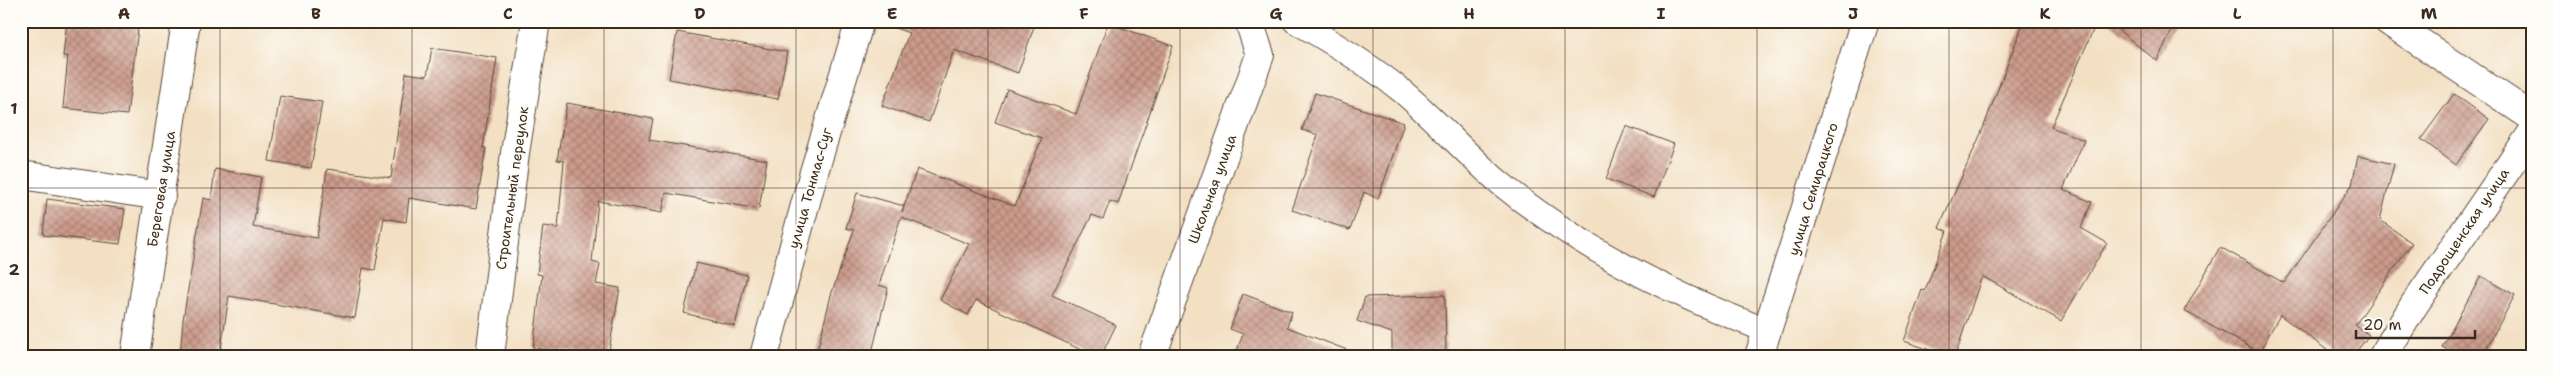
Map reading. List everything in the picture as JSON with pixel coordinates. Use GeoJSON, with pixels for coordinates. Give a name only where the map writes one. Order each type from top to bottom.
{"type":"FeatureCollection","features":[{"type":"Feature","properties":{"kind":"street","name":"Береговая улица"},"geometry":{"type":"LineString","coordinates":[[135,356],[186,21]]}},
{"type":"Feature","properties":{"kind":"street","name":"Строительный переулок"},"geometry":{"type":"LineString","coordinates":[[490,356],[515,153],[536,21]]}},
{"type":"Feature","properties":{"kind":"street","name":"улица Тонмас-Суг"},"geometry":{"type":"LineString","coordinates":[[764,356],[814,172],[860,21]]}},
{"type":"Feature","properties":{"kind":"street","name":"Школьная улица"},"geometry":{"type":"LineString","coordinates":[[1152,356],[1260,55],[1250,21]]}},
{"type":"Feature","properties":{"kind":"street","name":"улица Семирацкого"},"geometry":{"type":"LineString","coordinates":[[1764,344],[1865,21]]}},
{"type":"Feature","properties":{"kind":"street"},"geometry":{"type":"LineString","coordinates":[[2388,21],[2532,117]]}},
{"type":"Feature","properties":{"kind":"street","name":"Подрощенская улица"},"geometry":{"type":"LineString","coordinates":[[2383,356],[2420,297],[2532,133]]}},
{"type":"Feature","properties":{"kind":"street"},"geometry":{"type":"LineString","coordinates":[[21,176],[160,196]]}},
{"type":"Feature","properties":{"kind":"lane"},"geometry":{"type":"LineString","coordinates":[[1295,21],[1332,42],[1402,92],[1500,182],[1568,233],[1703,306],[1764,344]]}},
{"type":"Feature","properties":{"kind":"building"},"geometry":{"type":"Polygon","coordinates":[[[67,21],[139,21],[127,115],[63,108],[68,56],[63,56],[67,21]]]}},
{"type":"Feature","properties":{"kind":"building"},"geometry":{"type":"Polygon","coordinates":[[[888,21],[1036,21],[1018,73],[954,50],[929,122],[882,106],[909,33],[887,25],[888,21]]]}},
{"type":"Feature","properties":{"kind":"building"},"geometry":{"type":"Polygon","coordinates":[[[2024,21],[2097,21],[2051,127],[2084,140],[2063,190],[2092,202],[2081,228],[2107,243],[2061,321],[1982,276],[1955,356],[1947,356],[1904,341],[1922,290],[1925,291],[1947,231],[1939,228],[1982,131],[2024,21]]]}},
{"type":"Feature","properties":{"kind":"building"},"geometry":{"type":"Polygon","coordinates":[[[2107,21],[2176,21],[2157,61],[2107,21]]]}},
{"type":"Feature","properties":{"kind":"building"},"geometry":{"type":"Polygon","coordinates":[[[1108,23],[1173,46],[1118,204],[1110,201],[1103,219],[1092,215],[1052,295],[1116,325],[1101,356],[1094,356],[976,300],[968,315],[940,300],[969,244],[901,217],[879,285],[888,288],[871,356],[816,356],[831,295],[854,230],[846,228],[857,193],[904,206],[902,212],[917,169],[1015,206],[1042,138],[995,122],[1007,89],[1076,114],[1108,23]]]}},
{"type":"Feature","properties":{"kind":"building"},"geometry":{"type":"Polygon","coordinates":[[[677,32],[787,52],[778,99],[669,79],[677,32]]]}},
{"type":"Feature","properties":{"kind":"building"},"geometry":{"type":"Polygon","coordinates":[[[432,48],[497,58],[483,148],[486,148],[476,209],[409,198],[406,222],[384,218],[375,270],[363,268],[355,318],[229,296],[220,356],[180,356],[183,320],[203,198],[211,200],[215,169],[261,177],[253,227],[317,238],[327,169],[391,178],[406,73],[427,76],[432,48]]]}},
{"type":"Feature","properties":{"kind":"building"},"geometry":{"type":"Polygon","coordinates":[[[1315,93],[1404,123],[1378,199],[1364,192],[1350,230],[1292,210],[1318,135],[1302,130],[1315,93]]]}},
{"type":"Feature","properties":{"kind":"building"},"geometry":{"type":"Polygon","coordinates":[[[2454,94],[2489,119],[2456,165],[2421,139],[2454,94]]]}},
{"type":"Feature","properties":{"kind":"building"},"geometry":{"type":"Polygon","coordinates":[[[280,96],[322,102],[311,168],[269,161],[280,96]]]}},
{"type":"Feature","properties":{"kind":"building"},"geometry":{"type":"Polygon","coordinates":[[[567,103],[653,119],[649,140],[767,160],[759,209],[666,193],[662,213],[598,201],[592,262],[600,264],[596,284],[620,288],[608,356],[533,348],[542,275],[537,274],[543,226],[558,228],[564,161],[557,160],[567,103]]]}},
{"type":"Feature","properties":{"kind":"building"},"geometry":{"type":"Polygon","coordinates":[[[1626,126],[1674,144],[1654,197],[1606,179],[1626,126]]]}},
{"type":"Feature","properties":{"kind":"building"},"geometry":{"type":"Polygon","coordinates":[[[2358,156],[2394,164],[2380,220],[2412,243],[2355,325],[2369,335],[2353,356],[2335,356],[2280,315],[2259,352],[2184,311],[2220,247],[2284,283],[2352,185],[2358,156]]]}},
{"type":"Feature","properties":{"kind":"building"},"geometry":{"type":"Polygon","coordinates":[[[47,199],[125,209],[120,244],[43,235],[47,199]]]}},
{"type":"Feature","properties":{"kind":"building"},"geometry":{"type":"Polygon","coordinates":[[[696,263],[747,275],[735,326],[684,313],[696,263]]]}},
{"type":"Feature","properties":{"kind":"building"},"geometry":{"type":"Polygon","coordinates":[[[2481,276],[2515,295],[2482,356],[2459,356],[2442,347],[2481,276]]]}},
{"type":"Feature","properties":{"kind":"building"},"geometry":{"type":"Polygon","coordinates":[[[1243,294],[1292,312],[1287,327],[1355,353],[1355,356],[1235,356],[1243,334],[1230,329],[1243,294]]]}},
{"type":"Feature","properties":{"kind":"building"},"geometry":{"type":"Polygon","coordinates":[[[1445,295],[1446,356],[1392,356],[1392,333],[1357,321],[1365,297],[1445,295]]]}}]}
